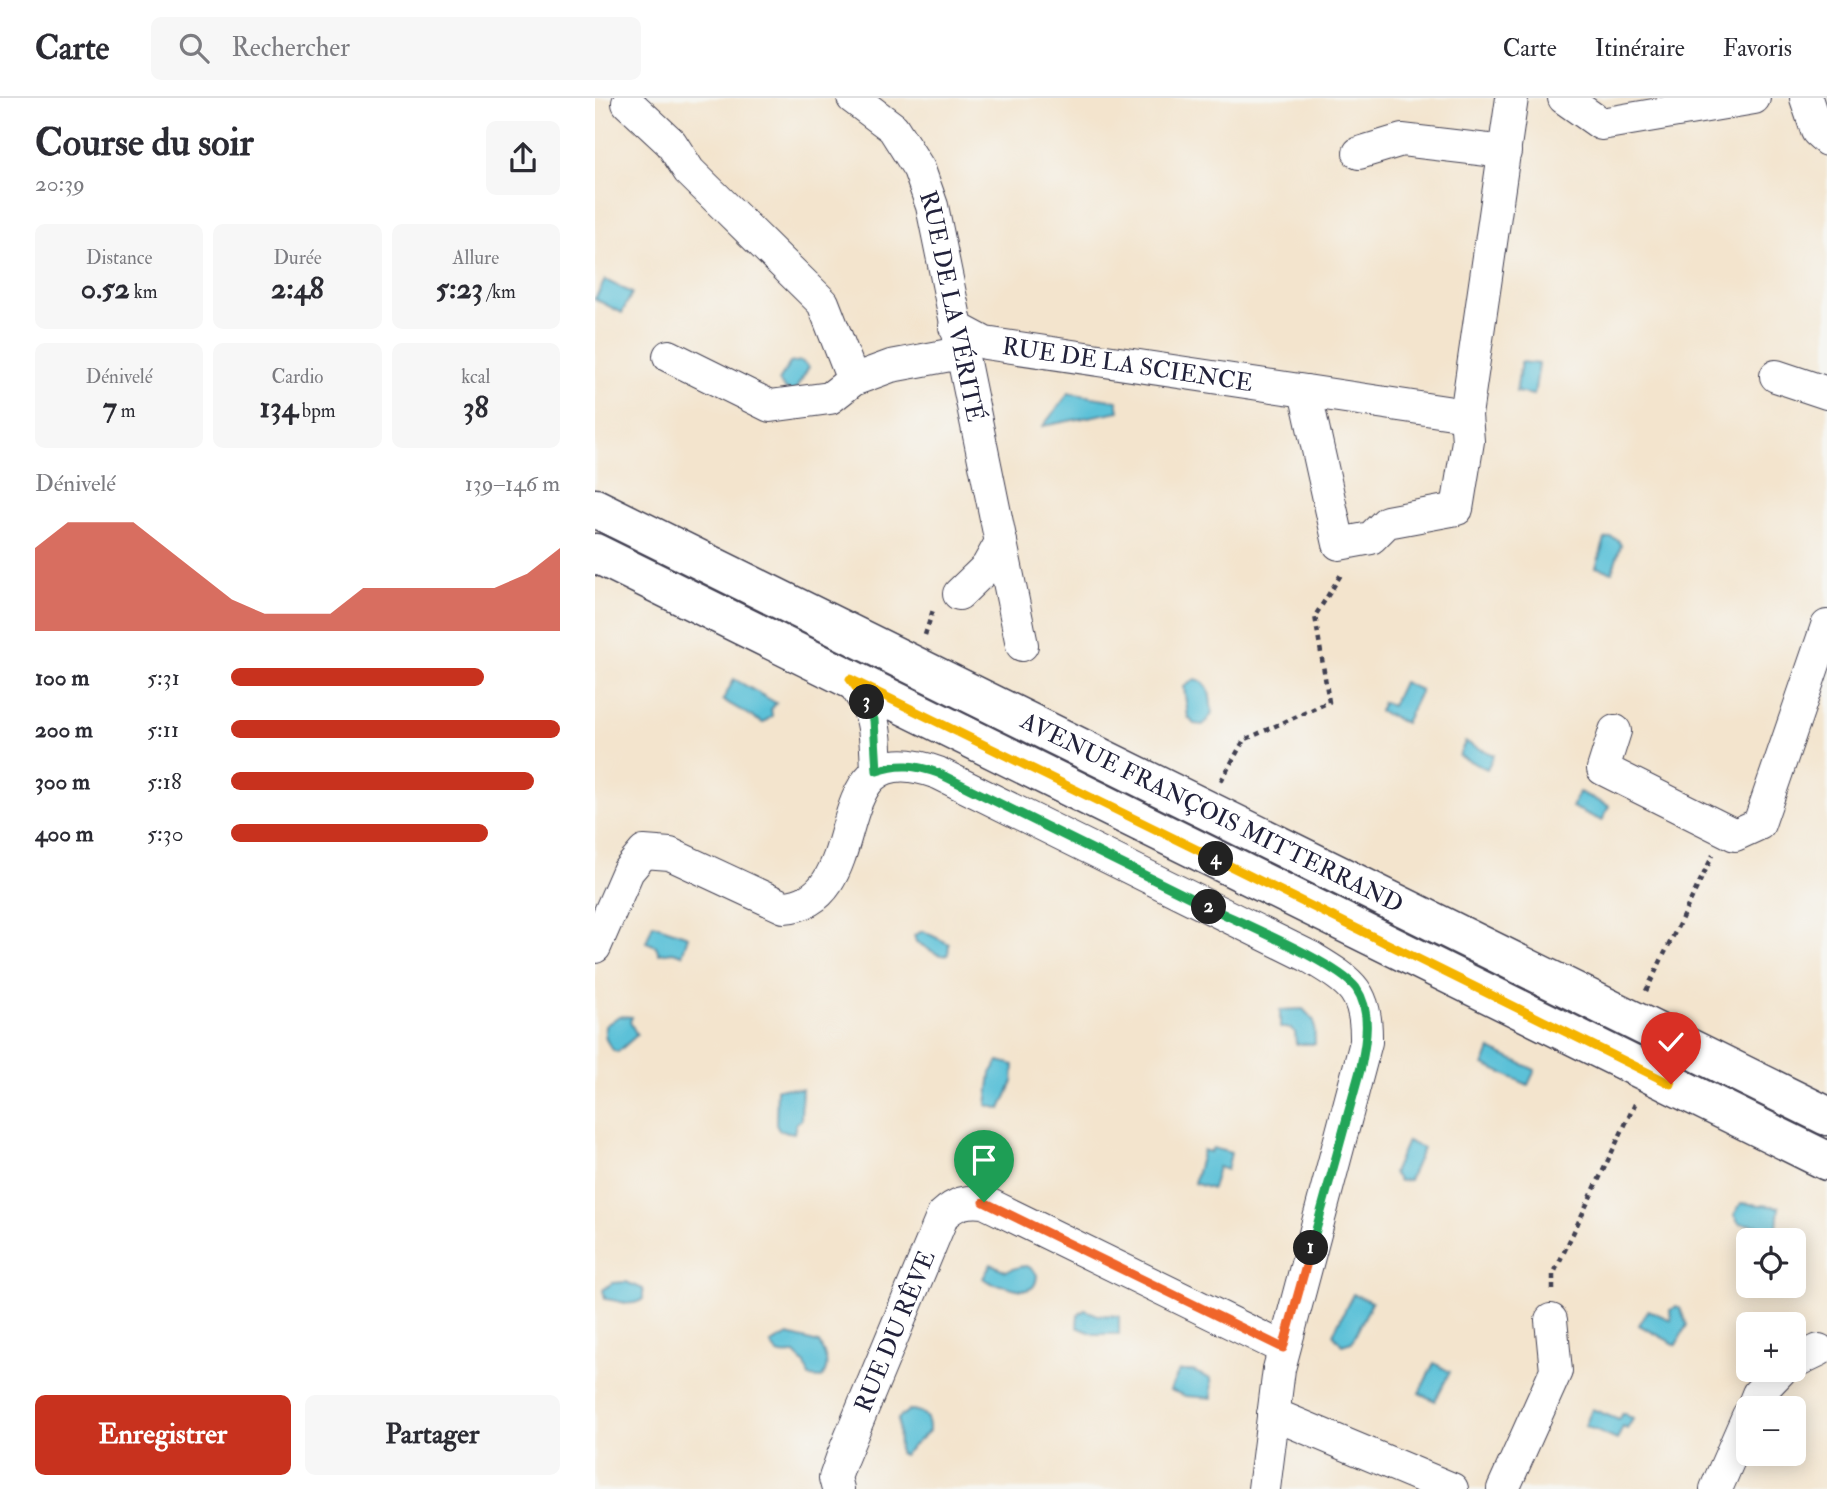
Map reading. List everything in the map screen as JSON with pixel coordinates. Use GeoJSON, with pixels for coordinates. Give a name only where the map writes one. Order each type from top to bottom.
{"type":"FeatureCollection","features":[{"type":"Feature","properties":{"kind":"main road","name":"AVENUE FRANÇOIS MITTERRAND"},"geometry":{"type":"LineString","coordinates":[[595,508],[1827,1116]]}},
{"type":"Feature","properties":{"kind":"main road","name":"AVENUE FRANÇOIS MITTERRAND"},"geometry":{"type":"LineString","coordinates":[[595,553],[1827,1161]]}},
{"type":"Feature","properties":{"kind":"street","name":"RUE DE LA VÉRITÉ"},"geometry":{"type":"LineString","coordinates":[[853,98],[894,128],[919,169],[932,206],[1022,645]]}},
{"type":"Feature","properties":{"kind":"street"},"geometry":{"type":"LineString","coordinates":[[1305,391],[1339,544],[1371,538],[1387,522],[1457,509],[1468,441],[1466,415],[1512,98]]}},
{"type":"Feature","properties":{"kind":"street"},"geometry":{"type":"LineString","coordinates":[[1564,98],[1601,124],[1754,98]]}},
{"type":"Feature","properties":{"kind":"street"},"geometry":{"type":"LineString","coordinates":[[1806,98],[1817,131],[1827,140]]}},
{"type":"Feature","properties":{"kind":"street"},"geometry":{"type":"LineString","coordinates":[[628,103],[671,143],[688,171],[823,303],[853,380]]}},
{"type":"Feature","properties":{"kind":"street"},"geometry":{"type":"LineString","coordinates":[[1359,153],[1402,140],[1506,152]]}},
{"type":"Feature","properties":{"kind":"street"},"geometry":{"type":"LineString","coordinates":[[669,356],[769,406],[830,398],[853,380],[958,340]]}},
{"type":"Feature","properties":{"kind":"street","name":"RUE DE LA SCIENCE"},"geometry":{"type":"LineString","coordinates":[[958,340],[1466,415]]}},
{"type":"Feature","properties":{"kind":"street"},"geometry":{"type":"LineString","coordinates":[[1776,376],[1827,393]]}},
{"type":"Feature","properties":{"kind":"street"},"geometry":{"type":"LineString","coordinates":[[959,594],[987,567],[1001,542]]}},
{"type":"Feature","properties":{"kind":"street"},"geometry":{"type":"LineString","coordinates":[[1615,731],[1603,769],[1735,835],[1759,824],[1827,626]]}},
{"type":"Feature","properties":{"kind":"street"},"geometry":{"type":"LineString","coordinates":[[850,679],[868,703],[874,720],[877,771]]}},
{"type":"Feature","properties":{"kind":"street"},"geometry":{"type":"LineString","coordinates":[[595,947],[628,872],[644,852],[670,855],[784,907],[800,906],[814,900],[825,889],[832,875],[859,794],[877,771],[897,764],[918,766],[938,773],[1250,927],[1344,978],[1356,988],[1366,1022],[1361,1067],[1283,1348],[1264,1489]]}},
{"type":"Feature","properties":{"kind":"street","name":"RUE DU RÊVE"},"geometry":{"type":"LineString","coordinates":[[838,1489],[835,1478],[842,1458],[943,1215],[953,1205],[969,1200],[984,1202],[1283,1348]]}},
{"type":"Feature","properties":{"kind":"street"},"geometry":{"type":"LineString","coordinates":[[1503,1489],[1556,1371],[1551,1320]]}},
{"type":"Feature","properties":{"kind":"street"},"geometry":{"type":"LineString","coordinates":[[1757,1396],[1770,1382]]}},
{"type":"Feature","properties":{"kind":"street"},"geometry":{"type":"LineString","coordinates":[[1273,1414],[1452,1489]]}},
{"type":"Feature","properties":{"kind":"street"},"geometry":{"type":"LineString","coordinates":[[1716,1489],[1736,1443]]}},
{"type":"Feature","properties":{"kind":"path"},"geometry":{"type":"LineString","coordinates":[[1218,785],[1244,740],[1329,702],[1315,616],[1352,557],[1350,542]]}},
{"type":"Feature","properties":{"kind":"path"},"geometry":{"type":"LineString","coordinates":[[1644,995],[1725,830]]}},
{"type":"Feature","properties":{"kind":"path"},"geometry":{"type":"LineString","coordinates":[[1551,1320],[1553,1275],[1637,1101],[1671,1084]]}},
{"type":"Feature","properties":{"kind":"water"},"geometry":{"type":"Polygon","coordinates":[[[605,280],[632,293],[622,313],[595,299],[605,280]]]}},
{"type":"Feature","properties":{"kind":"water"},"geometry":{"type":"Polygon","coordinates":[[[801,361],[809,367],[794,392],[785,389],[779,381],[790,363],[801,361]]]}},
{"type":"Feature","properties":{"kind":"water"},"geometry":{"type":"Polygon","coordinates":[[[1521,362],[1539,364],[1534,395],[1516,392],[1521,362]]]}},
{"type":"Feature","properties":{"kind":"water"},"geometry":{"type":"Polygon","coordinates":[[[1069,393],[1117,401],[1119,411],[1043,426],[1069,393]]]}},
{"type":"Feature","properties":{"kind":"water"},"geometry":{"type":"Polygon","coordinates":[[[1611,537],[1621,545],[1612,572],[1596,567],[1605,539],[1611,537]]]}},
{"type":"Feature","properties":{"kind":"water"},"geometry":{"type":"Polygon","coordinates":[[[734,679],[776,703],[771,709],[772,716],[763,723],[723,700],[734,679]]]}},
{"type":"Feature","properties":{"kind":"water"},"geometry":{"type":"Polygon","coordinates":[[[1195,679],[1205,684],[1210,698],[1212,714],[1203,725],[1194,724],[1188,717],[1184,687],[1195,679]]]}},
{"type":"Feature","properties":{"kind":"water"},"geometry":{"type":"Polygon","coordinates":[[[1403,682],[1421,690],[1405,723],[1379,711],[1383,702],[1392,706],[1403,682]]]}},
{"type":"Feature","properties":{"kind":"water"},"geometry":{"type":"Polygon","coordinates":[[[1465,742],[1494,755],[1487,769],[1459,756],[1465,742]]]}},
{"type":"Feature","properties":{"kind":"water"},"geometry":{"type":"Polygon","coordinates":[[[1579,792],[1609,806],[1602,821],[1572,807],[1579,792]]]}},
{"type":"Feature","properties":{"kind":"water"},"geometry":{"type":"Polygon","coordinates":[[[653,924],[688,936],[682,955],[673,952],[659,954],[656,946],[646,942],[653,924]]]}},
{"type":"Feature","properties":{"kind":"water"},"geometry":{"type":"Polygon","coordinates":[[[923,931],[949,944],[948,955],[936,953],[916,942],[914,935],[923,931]]]}},
{"type":"Feature","properties":{"kind":"water"},"geometry":{"type":"Polygon","coordinates":[[[1303,1009],[1314,1021],[1315,1044],[1296,1044],[1295,1032],[1290,1028],[1280,1028],[1280,1010],[1303,1009]]]}},
{"type":"Feature","properties":{"kind":"water"},"geometry":{"type":"Polygon","coordinates":[[[619,1016],[632,1017],[630,1022],[637,1035],[618,1052],[608,1043],[605,1026],[619,1016]]]}},
{"type":"Feature","properties":{"kind":"water"},"geometry":{"type":"Polygon","coordinates":[[[1490,1049],[1535,1070],[1528,1085],[1484,1065],[1490,1049]]]}},
{"type":"Feature","properties":{"kind":"water"},"geometry":{"type":"Polygon","coordinates":[[[999,1061],[1014,1065],[1013,1082],[1001,1109],[987,1105],[991,1073],[999,1061]]]}},
{"type":"Feature","properties":{"kind":"water"},"geometry":{"type":"Polygon","coordinates":[[[777,1088],[802,1089],[801,1120],[796,1123],[794,1133],[779,1130],[776,1124],[777,1088]]]}},
{"type":"Feature","properties":{"kind":"water"},"geometry":{"type":"Polygon","coordinates":[[[1407,1141],[1423,1148],[1409,1180],[1399,1181],[1393,1173],[1407,1141]]]}},
{"type":"Feature","properties":{"kind":"water"},"geometry":{"type":"Polygon","coordinates":[[[1213,1148],[1231,1153],[1227,1170],[1218,1167],[1212,1189],[1194,1183],[1203,1150],[1210,1152],[1213,1148]]]}},
{"type":"Feature","properties":{"kind":"water"},"geometry":{"type":"Polygon","coordinates":[[[1741,1203],[1779,1207],[1777,1228],[1739,1223],[1734,1215],[1741,1203]]]}},
{"type":"Feature","properties":{"kind":"water"},"geometry":{"type":"Polygon","coordinates":[[[991,1264],[1006,1271],[1027,1266],[1037,1275],[1036,1282],[1026,1290],[991,1283],[983,1278],[991,1264]]]}},
{"type":"Feature","properties":{"kind":"water"},"geometry":{"type":"Polygon","coordinates":[[[626,1282],[643,1289],[643,1299],[630,1303],[605,1299],[603,1290],[612,1283],[626,1282]]]}},
{"type":"Feature","properties":{"kind":"water"},"geometry":{"type":"Polygon","coordinates":[[[1353,1294],[1372,1302],[1352,1342],[1342,1345],[1333,1334],[1353,1294]]]}},
{"type":"Feature","properties":{"kind":"water"},"geometry":{"type":"Polygon","coordinates":[[[1680,1308],[1687,1325],[1676,1345],[1639,1325],[1648,1310],[1671,1320],[1670,1310],[1680,1308]]]}},
{"type":"Feature","properties":{"kind":"water"},"geometry":{"type":"Polygon","coordinates":[[[1085,1310],[1098,1315],[1119,1316],[1119,1334],[1094,1334],[1077,1327],[1078,1315],[1085,1310]]]}},
{"type":"Feature","properties":{"kind":"water"},"geometry":{"type":"Polygon","coordinates":[[[788,1335],[819,1343],[827,1364],[822,1378],[809,1377],[805,1364],[795,1354],[775,1351],[771,1344],[788,1335]]]}},
{"type":"Feature","properties":{"kind":"water"},"geometry":{"type":"Polygon","coordinates":[[[1434,1363],[1450,1372],[1435,1401],[1419,1393],[1434,1363]]]}},
{"type":"Feature","properties":{"kind":"water"},"geometry":{"type":"Polygon","coordinates":[[[1179,1371],[1193,1371],[1211,1379],[1212,1398],[1185,1396],[1170,1390],[1179,1371]]]}},
{"type":"Feature","properties":{"kind":"water"},"geometry":{"type":"Polygon","coordinates":[[[1592,1409],[1619,1420],[1623,1413],[1633,1419],[1627,1429],[1623,1427],[1617,1440],[1585,1426],[1592,1409]]]}},
{"type":"Feature","properties":{"kind":"water"},"geometry":{"type":"Polygon","coordinates":[[[909,1410],[925,1415],[929,1431],[903,1455],[899,1453],[898,1419],[909,1410]]]}},
{"type":"Feature","properties":{"kind":"route"},"geometry":{"type":"LineString","coordinates":[[984,1202],[1283,1348],[1361,1067],[1366,1041],[1363,1003],[1356,988],[1310,957],[938,773],[918,766],[897,764],[877,771],[874,720],[868,703],[850,679],[1671,1084]]}}]}
